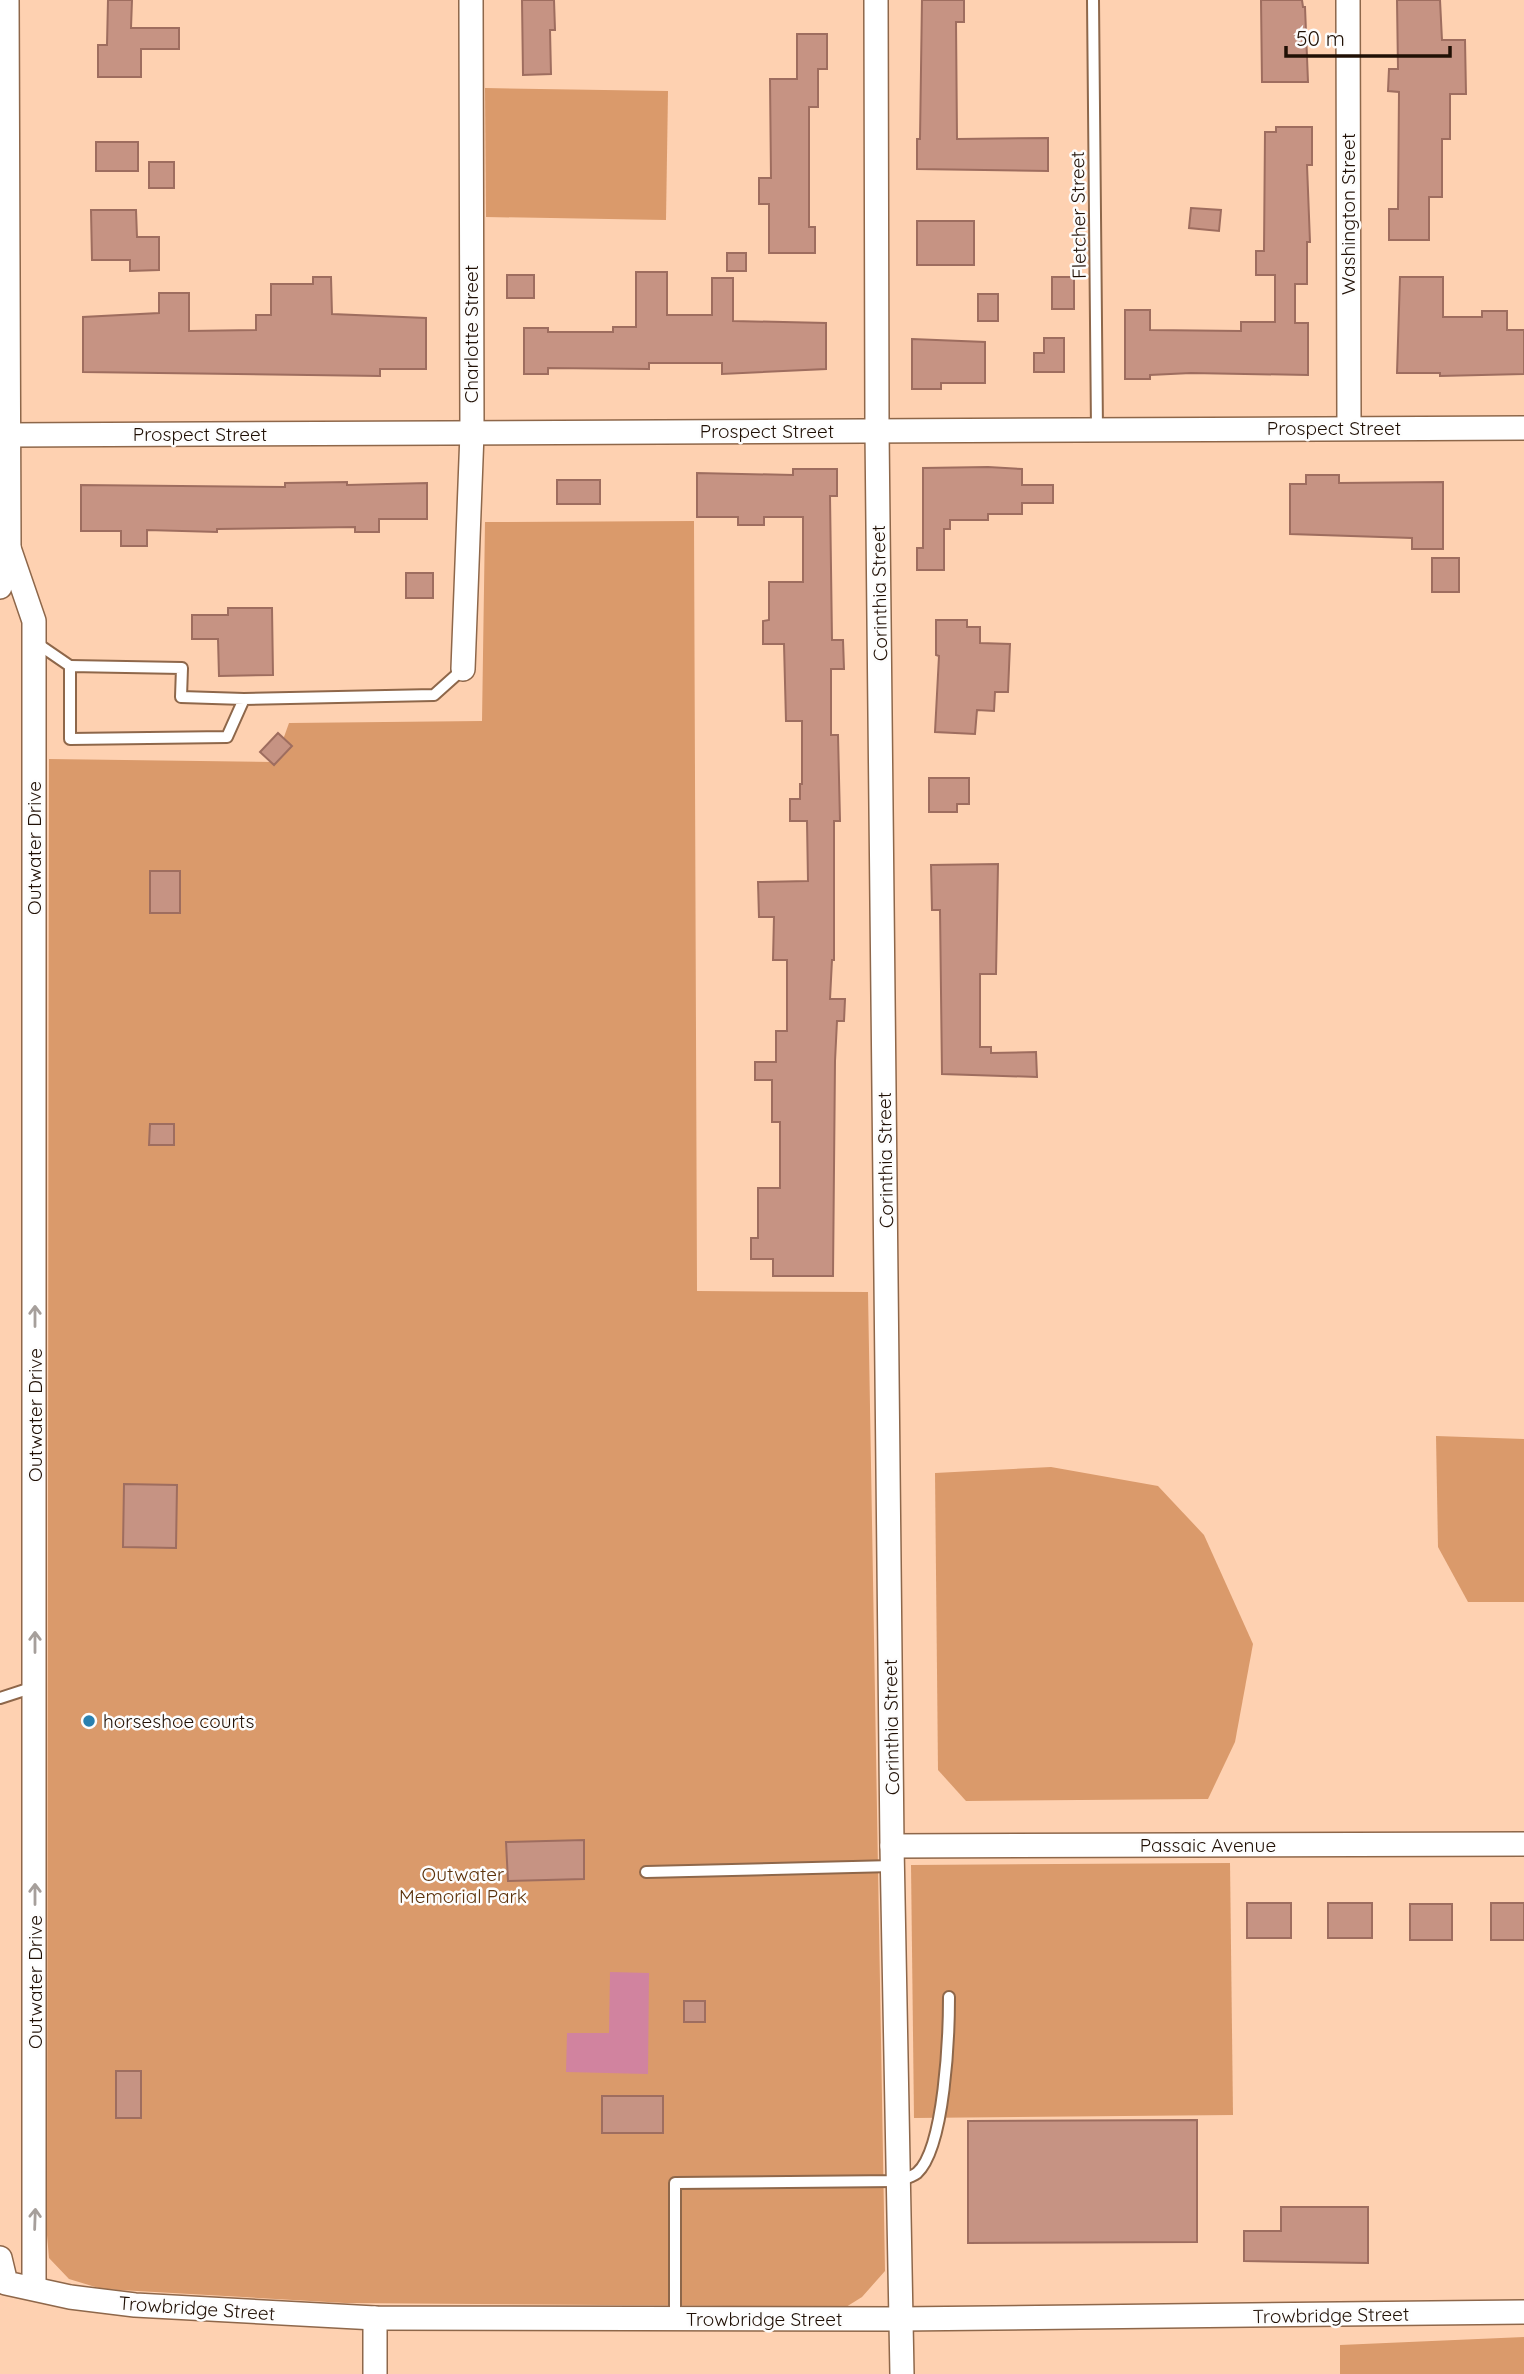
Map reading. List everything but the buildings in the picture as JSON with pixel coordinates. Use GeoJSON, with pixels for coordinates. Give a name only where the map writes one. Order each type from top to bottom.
{"type":"FeatureCollection","features":[{"type":"Feature","properties":{"kind":"street","name":"Outwater Drive"},"geometry":{"type":"LineString","coordinates":[[0,587],[9,548],[8,0]]}},
{"type":"Feature","properties":{"kind":"street","name":"Charlotte Street"},"geometry":{"type":"LineString","coordinates":[[463,669],[471,433],[471,0]]}},
{"type":"Feature","properties":{"kind":"street","name":"Corinthia Street"},"geometry":{"type":"LineString","coordinates":[[876,0],[877,430],[897,2181],[902,2374]]}},
{"type":"Feature","properties":{"kind":"street","name":"Washington Street"},"geometry":{"type":"LineString","coordinates":[[1348,0],[1349,428]]}},
{"type":"Feature","properties":{"kind":"street","name":"Prospect Street"},"geometry":{"type":"LineString","coordinates":[[10,435],[1524,428]]}},
{"type":"Feature","properties":{"kind":"street","name":"Outwater Drive"},"geometry":{"type":"LineString","coordinates":[[9,548],[34,621],[34,2288]]}},
{"type":"Feature","properties":{"kind":"street","name":"Passaic Avenue"},"geometry":{"type":"LineString","coordinates":[[893,1856],[1524,1844]]}},
{"type":"Feature","properties":{"kind":"street"},"geometry":{"type":"LineString","coordinates":[[0,2258],[3,2283]]}},
{"type":"Feature","properties":{"kind":"street","name":"Trowbridge Street"},"geometry":{"type":"LineString","coordinates":[[3,2283],[70,2297],[135,2305],[374,2318],[900,2319],[1524,2312]]}},
{"type":"Feature","properties":{"kind":"street"},"geometry":{"type":"LineString","coordinates":[[374,2318],[375,2374]]}},
{"type":"Feature","properties":{"kind":"lane","name":"Fletcher Street"},"geometry":{"type":"LineString","coordinates":[[1093,0],[1097,430]]}},
{"type":"Feature","properties":{"kind":"lane"},"geometry":{"type":"LineString","coordinates":[[34,641],[70,666],[182,668],[181,697],[244,699],[434,695],[463,669]]}},
{"type":"Feature","properties":{"kind":"lane"},"geometry":{"type":"LineString","coordinates":[[70,666],[70,739],[226,737],[244,699]]}},
{"type":"Feature","properties":{"kind":"lane"},"geometry":{"type":"LineString","coordinates":[[0,1698],[35,1687]]}},
{"type":"Feature","properties":{"kind":"lane"},"geometry":{"type":"LineString","coordinates":[[646,1872],[893,1856]]}},
{"type":"Feature","properties":{"kind":"lane"},"geometry":{"type":"LineString","coordinates":[[675,2319],[675,2183],[897,2181],[916,2174],[927,2160],[949,2057],[949,1997]]}},
{"type":"Feature","properties":{"kind":"green space"},"geometry":{"type":"Polygon","coordinates":[[[485,88],[668,91],[666,220],[486,217],[485,88]]]}},
{"type":"Feature","properties":{"kind":"green space","name":"Outwater Memorial Park"},"geometry":{"type":"Polygon","coordinates":[[[694,521],[697,1291],[868,1292],[885,2271],[862,2297],[846,2307],[345,2303],[102,2289],[69,2279],[49,2258],[47,2235],[49,759],[275,762],[289,723],[482,721],[485,522],[694,521]]]}},
{"type":"Feature","properties":{"kind":"green space"},"geometry":{"type":"Polygon","coordinates":[[[1436,1436],[1524,1439],[1524,1602],[1468,1602],[1438,1547],[1436,1436]]]}},
{"type":"Feature","properties":{"kind":"green space"},"geometry":{"type":"Polygon","coordinates":[[[1051,1467],[1158,1486],[1204,1535],[1253,1644],[1235,1742],[1208,1799],[966,1801],[938,1770],[935,1473],[1051,1467]]]}},
{"type":"Feature","properties":{"kind":"green space"},"geometry":{"type":"Polygon","coordinates":[[[1230,1863],[1233,2115],[914,2118],[911,1865],[1230,1863]]]}},
{"type":"Feature","properties":{"kind":"green space"},"geometry":{"type":"Polygon","coordinates":[[[1524,2337],[1524,2374],[1340,2374],[1340,2345],[1524,2337]]]}},
{"type":"Feature","properties":{"kind":"shaded area"},"geometry":{"type":"Polygon","coordinates":[[[610,1972],[649,1973],[648,2074],[566,2072],[567,2033],[609,2033],[610,1972]]]}},
{"type":"Feature","properties":{"kind":"place","name":"horseshoe courts"},"geometry":{"type":"Point","coordinates":[89,1721]}}]}
